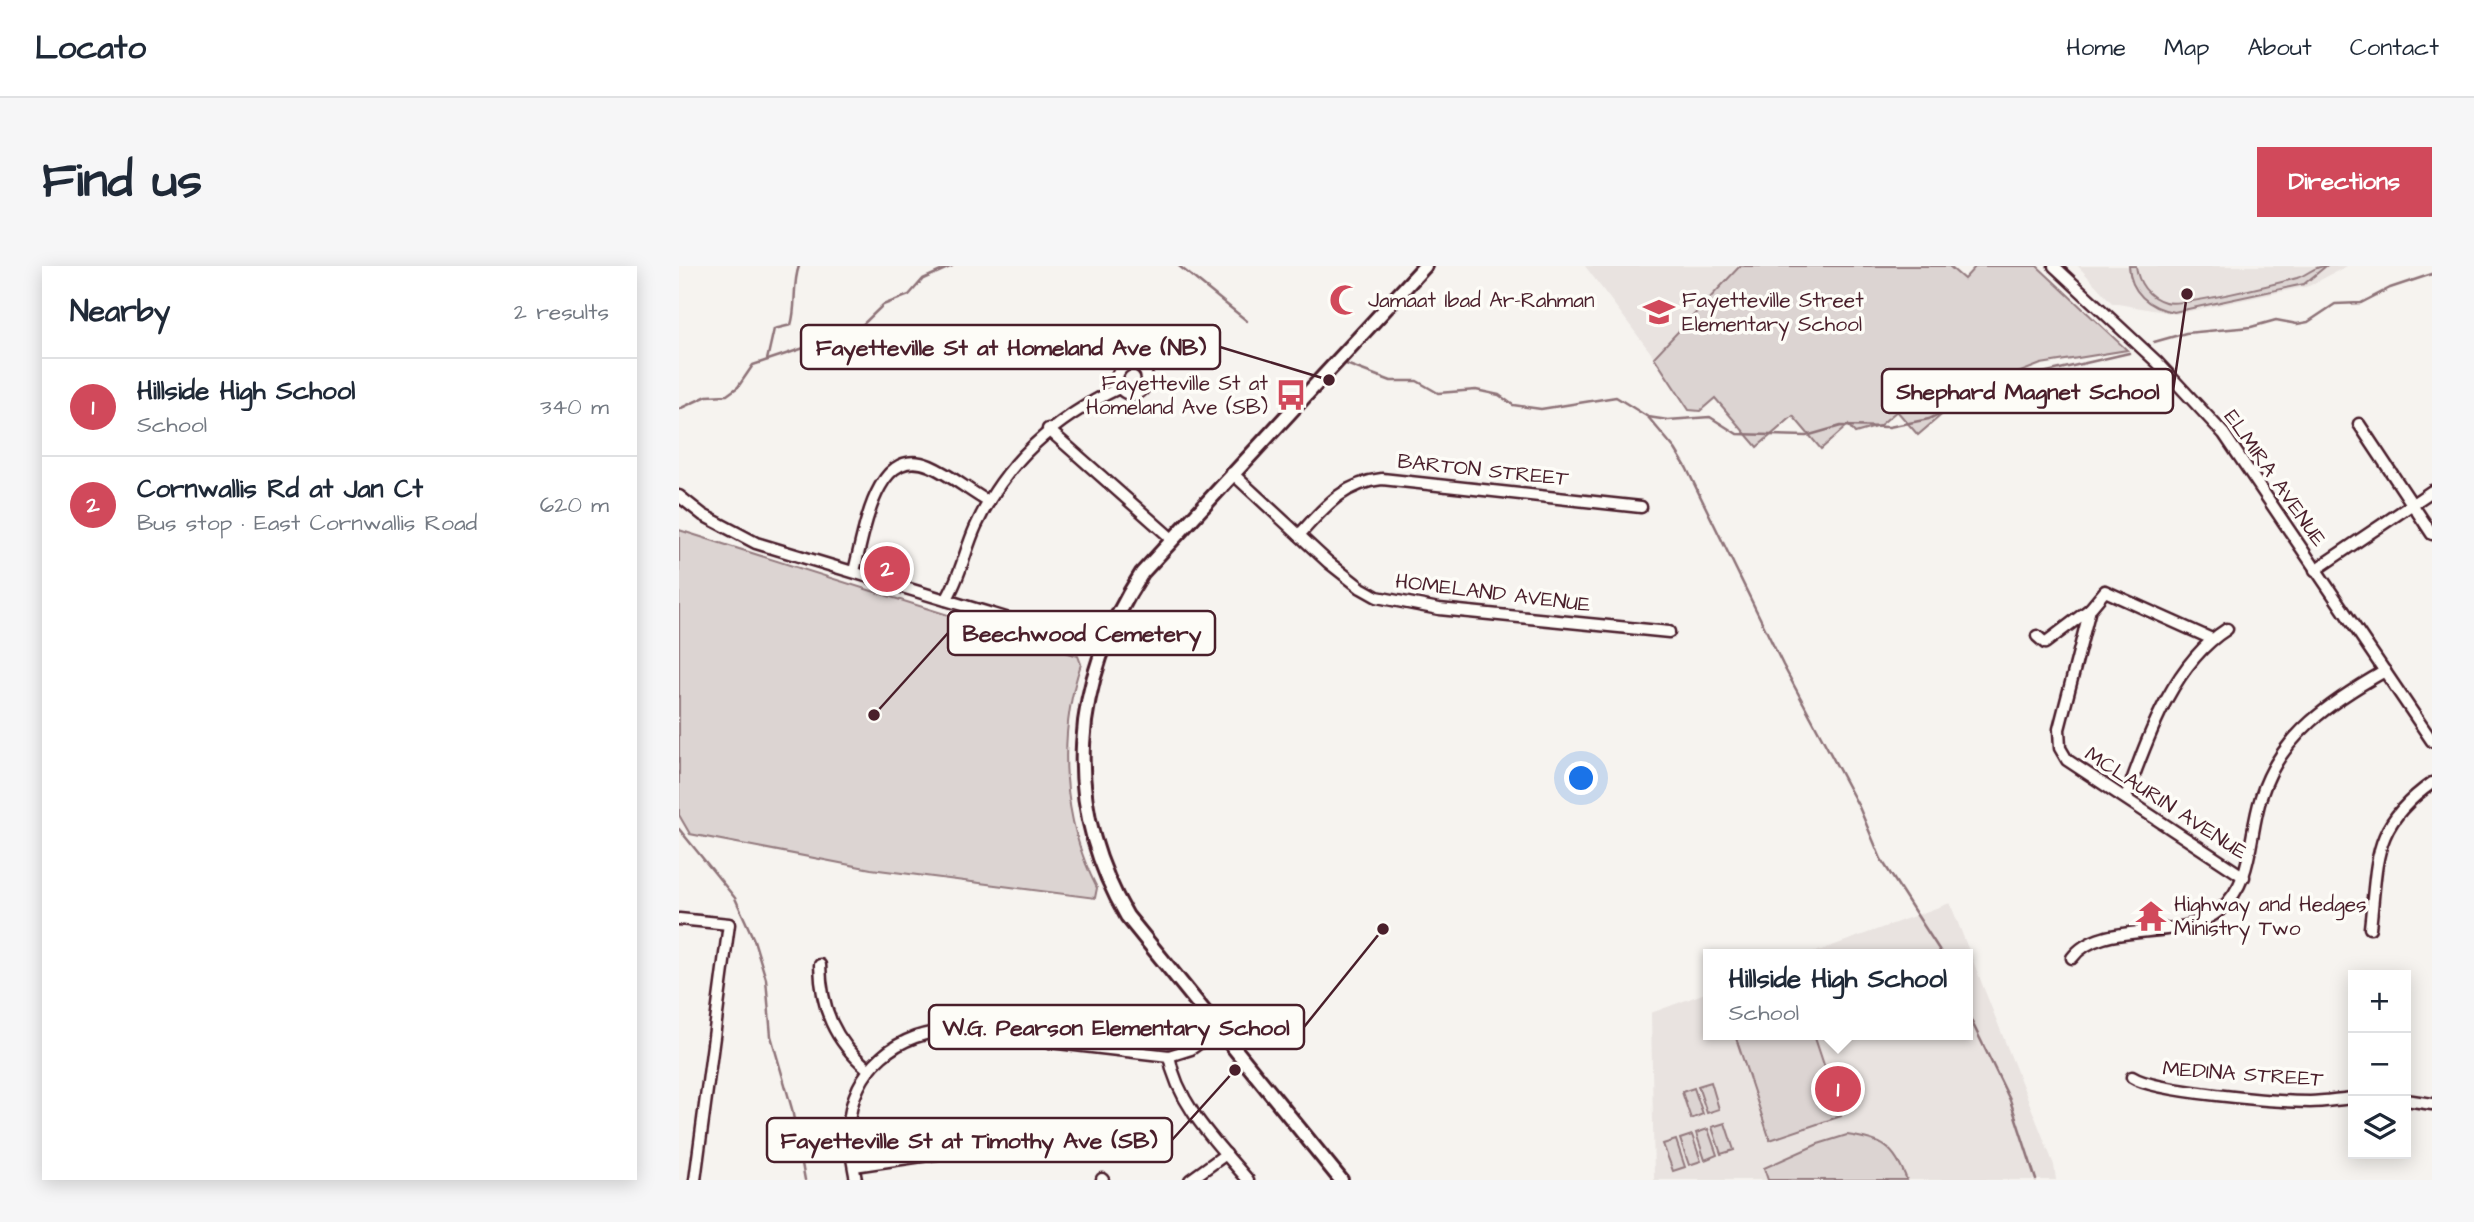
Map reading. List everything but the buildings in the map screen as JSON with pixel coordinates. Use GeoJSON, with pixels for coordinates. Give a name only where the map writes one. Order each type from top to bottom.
{"type":"FeatureCollection","features":[{"type":"Feature","properties":{"kind":"main road"},"geometry":{"type":"LineString","coordinates":[[1341,1180],[1127,916],[1104,873],[1091,835],[1085,806],[1083,736],[1092,682],[1102,647],[1128,593],[1171,538],[1425,266]]}},
{"type":"Feature","properties":{"kind":"street","name":"ELMIRA AVENUE"},"geometry":{"type":"LineString","coordinates":[[2054,266],[2158,363],[2217,425],[2432,741]]}},
{"type":"Feature","properties":{"kind":"street"},"geometry":{"type":"LineString","coordinates":[[946,600],[977,523],[1021,455],[1048,429],[1119,388]]}},
{"type":"Feature","properties":{"kind":"street"},"geometry":{"type":"LineString","coordinates":[[2359,424],[2432,534]]}},
{"type":"Feature","properties":{"kind":"street"},"geometry":{"type":"LineString","coordinates":[[1048,429],[1171,538]]}},
{"type":"Feature","properties":{"kind":"street"},"geometry":{"type":"LineString","coordinates":[[854,571],[887,473],[906,462],[919,462],[932,467],[989,502]]}},
{"type":"Feature","properties":{"kind":"street","name":"HOMELAND AVENUE"},"geometry":{"type":"LineString","coordinates":[[1232,473],[1361,588],[1395,603],[1669,632]]}},
{"type":"Feature","properties":{"kind":"street","name":"BARTON STREET"},"geometry":{"type":"LineString","coordinates":[[1299,535],[1341,492],[1359,483],[1382,479],[1641,507]]}},
{"type":"Feature","properties":{"kind":"street"},"geometry":{"type":"LineString","coordinates":[[2315,570],[2432,491]]}},
{"type":"Feature","properties":{"kind":"street"},"geometry":{"type":"LineString","coordinates":[[679,496],[713,521],[756,542],[1102,647]]}},
{"type":"Feature","properties":{"kind":"street"},"geometry":{"type":"LineString","coordinates":[[2037,636],[2045,643],[2086,612],[2105,591],[2212,639]]}},
{"type":"Feature","properties":{"kind":"street","name":"MCLAURIN AVENUE"},"geometry":{"type":"LineString","coordinates":[[2086,612],[2059,742],[2070,764],[2126,797],[2244,877]]}},
{"type":"Feature","properties":{"kind":"street"},"geometry":{"type":"LineString","coordinates":[[2126,797],[2158,719],[2180,678],[2212,639],[2227,629]]}},
{"type":"Feature","properties":{"kind":"street"},"geometry":{"type":"LineString","coordinates":[[2072,958],[2090,940],[2176,927],[2210,917],[2235,893],[2244,877],[2261,796],[2287,746],[2312,719],[2344,694],[2385,671]]}},
{"type":"Feature","properties":{"kind":"street"},"geometry":{"type":"LineString","coordinates":[[2370,928],[2379,851],[2385,831],[2403,805],[2432,783]]}},
{"type":"Feature","properties":{"kind":"street"},"geometry":{"type":"LineString","coordinates":[[679,919],[729,924],[695,1180]]}},
{"type":"Feature","properties":{"kind":"street"},"geometry":{"type":"LineString","coordinates":[[820,965],[822,995],[829,1022],[849,1053],[867,1069]]}},
{"type":"Feature","properties":{"kind":"street"},"geometry":{"type":"LineString","coordinates":[[856,1180],[849,1133],[850,1116],[867,1069],[897,1044],[944,1030],[1170,1056],[1191,1049],[1217,1030]]}},
{"type":"Feature","properties":{"kind":"street"},"geometry":{"type":"LineString","coordinates":[[1170,1056],[1185,1102],[1248,1180]]}},
{"type":"Feature","properties":{"kind":"street","name":"MEDINA STREET"},"geometry":{"type":"LineString","coordinates":[[2132,1077],[2152,1087],[2277,1100],[2310,1102],[2348,1098]]}},
{"type":"Feature","properties":{"kind":"street"},"geometry":{"type":"LineString","coordinates":[[2411,1101],[2432,1104]]}},
{"type":"Feature","properties":{"kind":"street"},"geometry":{"type":"LineString","coordinates":[[854,1166],[963,1150],[981,1139]]}},
{"type":"Feature","properties":{"kind":"street"},"geometry":{"type":"LineString","coordinates":[[1190,1180],[1226,1154]]}},
{"type":"Feature","properties":{"kind":"shaded area","name":"Fayetteville Street Elementary School"},"geometry":{"type":"Polygon","coordinates":[[[1585,266],[1740,266],[1654,357],[1585,266]]]}},
{"type":"Feature","properties":{"kind":"shaded area"},"geometry":{"type":"Polygon","coordinates":[[[1740,266],[1949,266],[1964,279],[1976,266],[2037,266],[2127,350],[2041,364],[1951,399],[1954,404],[1918,435],[1897,411],[1879,426],[1855,433],[1848,425],[1821,449],[1793,416],[1757,447],[1715,398],[1700,411],[1689,410],[1654,357],[1740,266]]]}},
{"type":"Feature","properties":{"kind":"shaded area"},"geometry":{"type":"Polygon","coordinates":[[[2078,266],[2347,266],[2309,286],[2176,314],[2112,303],[2078,266]]]}},
{"type":"Feature","properties":{"kind":"shaded area"},"geometry":{"type":"Polygon","coordinates":[[[2129,266],[2136,266],[2139,278],[2149,293],[2165,302],[2175,303],[2270,285],[2326,266],[2304,284],[2174,312],[2149,303],[2137,291],[2129,266]]]}},
{"type":"Feature","properties":{"kind":"shaded area"},"geometry":{"type":"Polygon","coordinates":[[[679,530],[1078,656],[1081,664],[1068,720],[1067,778],[1076,835],[1097,888],[1095,898],[871,869],[690,834],[679,815],[679,530]]]}},
{"type":"Feature","properties":{"kind":"shaded area"},"geometry":{"type":"Polygon","coordinates":[[[1950,903],[1968,949],[1824,949],[1950,903]]]}},
{"type":"Feature","properties":{"kind":"shaded area"},"geometry":{"type":"Polygon","coordinates":[[[1973,961],[2054,1165],[2056,1180],[1654,1180],[1651,1013],[1703,994],[1703,1040],[1973,1040],[1973,961]]]}},
{"type":"Feature","properties":{"kind":"shaded area"},"geometry":{"type":"Polygon","coordinates":[[[1737,1040],[1816,1040],[1841,1116],[1770,1140],[1737,1040]]]}},
{"type":"Feature","properties":{"kind":"shaded area"},"geometry":{"type":"Polygon","coordinates":[[[1711,1082],[1719,1109],[1707,1113],[1698,1086],[1711,1082]]]}},
{"type":"Feature","properties":{"kind":"shaded area"},"geometry":{"type":"Polygon","coordinates":[[[1694,1088],[1703,1114],[1691,1119],[1682,1092],[1694,1088]]]}},
{"type":"Feature","properties":{"kind":"shaded area"},"geometry":{"type":"Polygon","coordinates":[[[1725,1123],[1734,1150],[1721,1154],[1712,1127],[1725,1123]]]}},
{"type":"Feature","properties":{"kind":"shaded area"},"geometry":{"type":"Polygon","coordinates":[[[1708,1129],[1717,1155],[1705,1160],[1696,1133],[1708,1129]]]}},
{"type":"Feature","properties":{"kind":"shaded area"},"geometry":{"type":"Polygon","coordinates":[[[1692,1135],[1701,1161],[1689,1165],[1680,1139],[1692,1135]]]}},
{"type":"Feature","properties":{"kind":"shaded area"},"geometry":{"type":"Polygon","coordinates":[[[1847,1135],[1870,1139],[1886,1147],[1897,1159],[1907,1180],[1768,1180],[1764,1168],[1818,1144],[1847,1135]]]}},
{"type":"Feature","properties":{"kind":"shaded area"},"geometry":{"type":"Polygon","coordinates":[[[1676,1140],[1685,1167],[1673,1171],[1663,1144],[1676,1140]]]}},
{"type":"Feature","properties":{"kind":"waterway"},"geometry":{"type":"LineString","coordinates":[[767,360],[774,329],[791,325],[799,266]]}},
{"type":"Feature","properties":{"kind":"waterway"},"geometry":{"type":"LineString","coordinates":[[679,409],[707,396],[727,395],[738,387],[753,365],[816,344],[849,338],[883,305],[909,295],[923,279],[952,266]]}},
{"type":"Feature","properties":{"kind":"waterway"},"geometry":{"type":"LineString","coordinates":[[1179,266],[1247,321]]}},
{"type":"Feature","properties":{"kind":"waterway"},"geometry":{"type":"LineString","coordinates":[[2154,342],[2186,333],[2251,327],[2276,320],[2297,324],[2308,322],[2335,304],[2361,303],[2390,288],[2432,274]]}},
{"type":"Feature","properties":{"kind":"waterway"},"geometry":{"type":"LineString","coordinates":[[1346,364],[1391,381],[1417,381],[1438,393],[1476,390],[1499,395],[1513,405],[1541,409],[1616,397],[1648,417],[1668,420],[1710,417],[1737,434],[1806,436],[1841,426],[1889,427],[1929,419],[1959,404],[2034,375],[2129,353]]}},
{"type":"Feature","properties":{"kind":"waterway"},"geometry":{"type":"LineString","coordinates":[[1648,417],[1675,449],[1686,467],[1783,665],[1859,807],[1881,859],[1939,949]]}},
{"type":"Feature","properties":{"kind":"waterway"},"geometry":{"type":"LineString","coordinates":[[679,829],[735,898],[754,940],[766,979],[771,1036],[792,1109],[805,1180]]}},
{"type":"Feature","properties":{"kind":"waterway"},"geometry":{"type":"LineString","coordinates":[[1973,1024],[2010,1100],[2036,1180]]}},
{"type":"Feature","properties":{"kind":"place","name":"Shephard Magnet School"},"geometry":{"type":"Point","coordinates":[2187,294]}},
{"type":"Feature","properties":{"kind":"place","name":"Jamaat Ibad Ar-Rahman"},"geometry":{"type":"Point","coordinates":[1345,300]}},
{"type":"Feature","properties":{"kind":"place","name":"Fayetteville Street Elementary School"},"geometry":{"type":"Point","coordinates":[1659,312]}},
{"type":"Feature","properties":{"kind":"place","name":"Fayetteville St at Homeland Ave (NB)"},"geometry":{"type":"Point","coordinates":[1329,380]}},
{"type":"Feature","properties":{"kind":"place","name":"Fayetteville St at Homeland Ave (SB)"},"geometry":{"type":"Point","coordinates":[1291,395]}},
{"type":"Feature","properties":{"kind":"place","name":"Cornwallis Rd at Jan Ct"},"geometry":{"type":"Point","coordinates":[887,569]}},
{"type":"Feature","properties":{"kind":"place","name":"Beechwood Cemetery"},"geometry":{"type":"Point","coordinates":[874,715]}},
{"type":"Feature","properties":{"kind":"place","name":"Highway and Hedges Ministry Two"},"geometry":{"type":"Point","coordinates":[2151,916]}},
{"type":"Feature","properties":{"kind":"place","name":"W.G. Pearson Elementary School"},"geometry":{"type":"Point","coordinates":[1383,929]}},
{"type":"Feature","properties":{"kind":"place","name":"Fayetteville St at Timothy Ave (SB)"},"geometry":{"type":"Point","coordinates":[1235,1070]}},
{"type":"Feature","properties":{"kind":"place","name":"Hillside High School"},"geometry":{"type":"Point","coordinates":[1838,1089]}}]}
